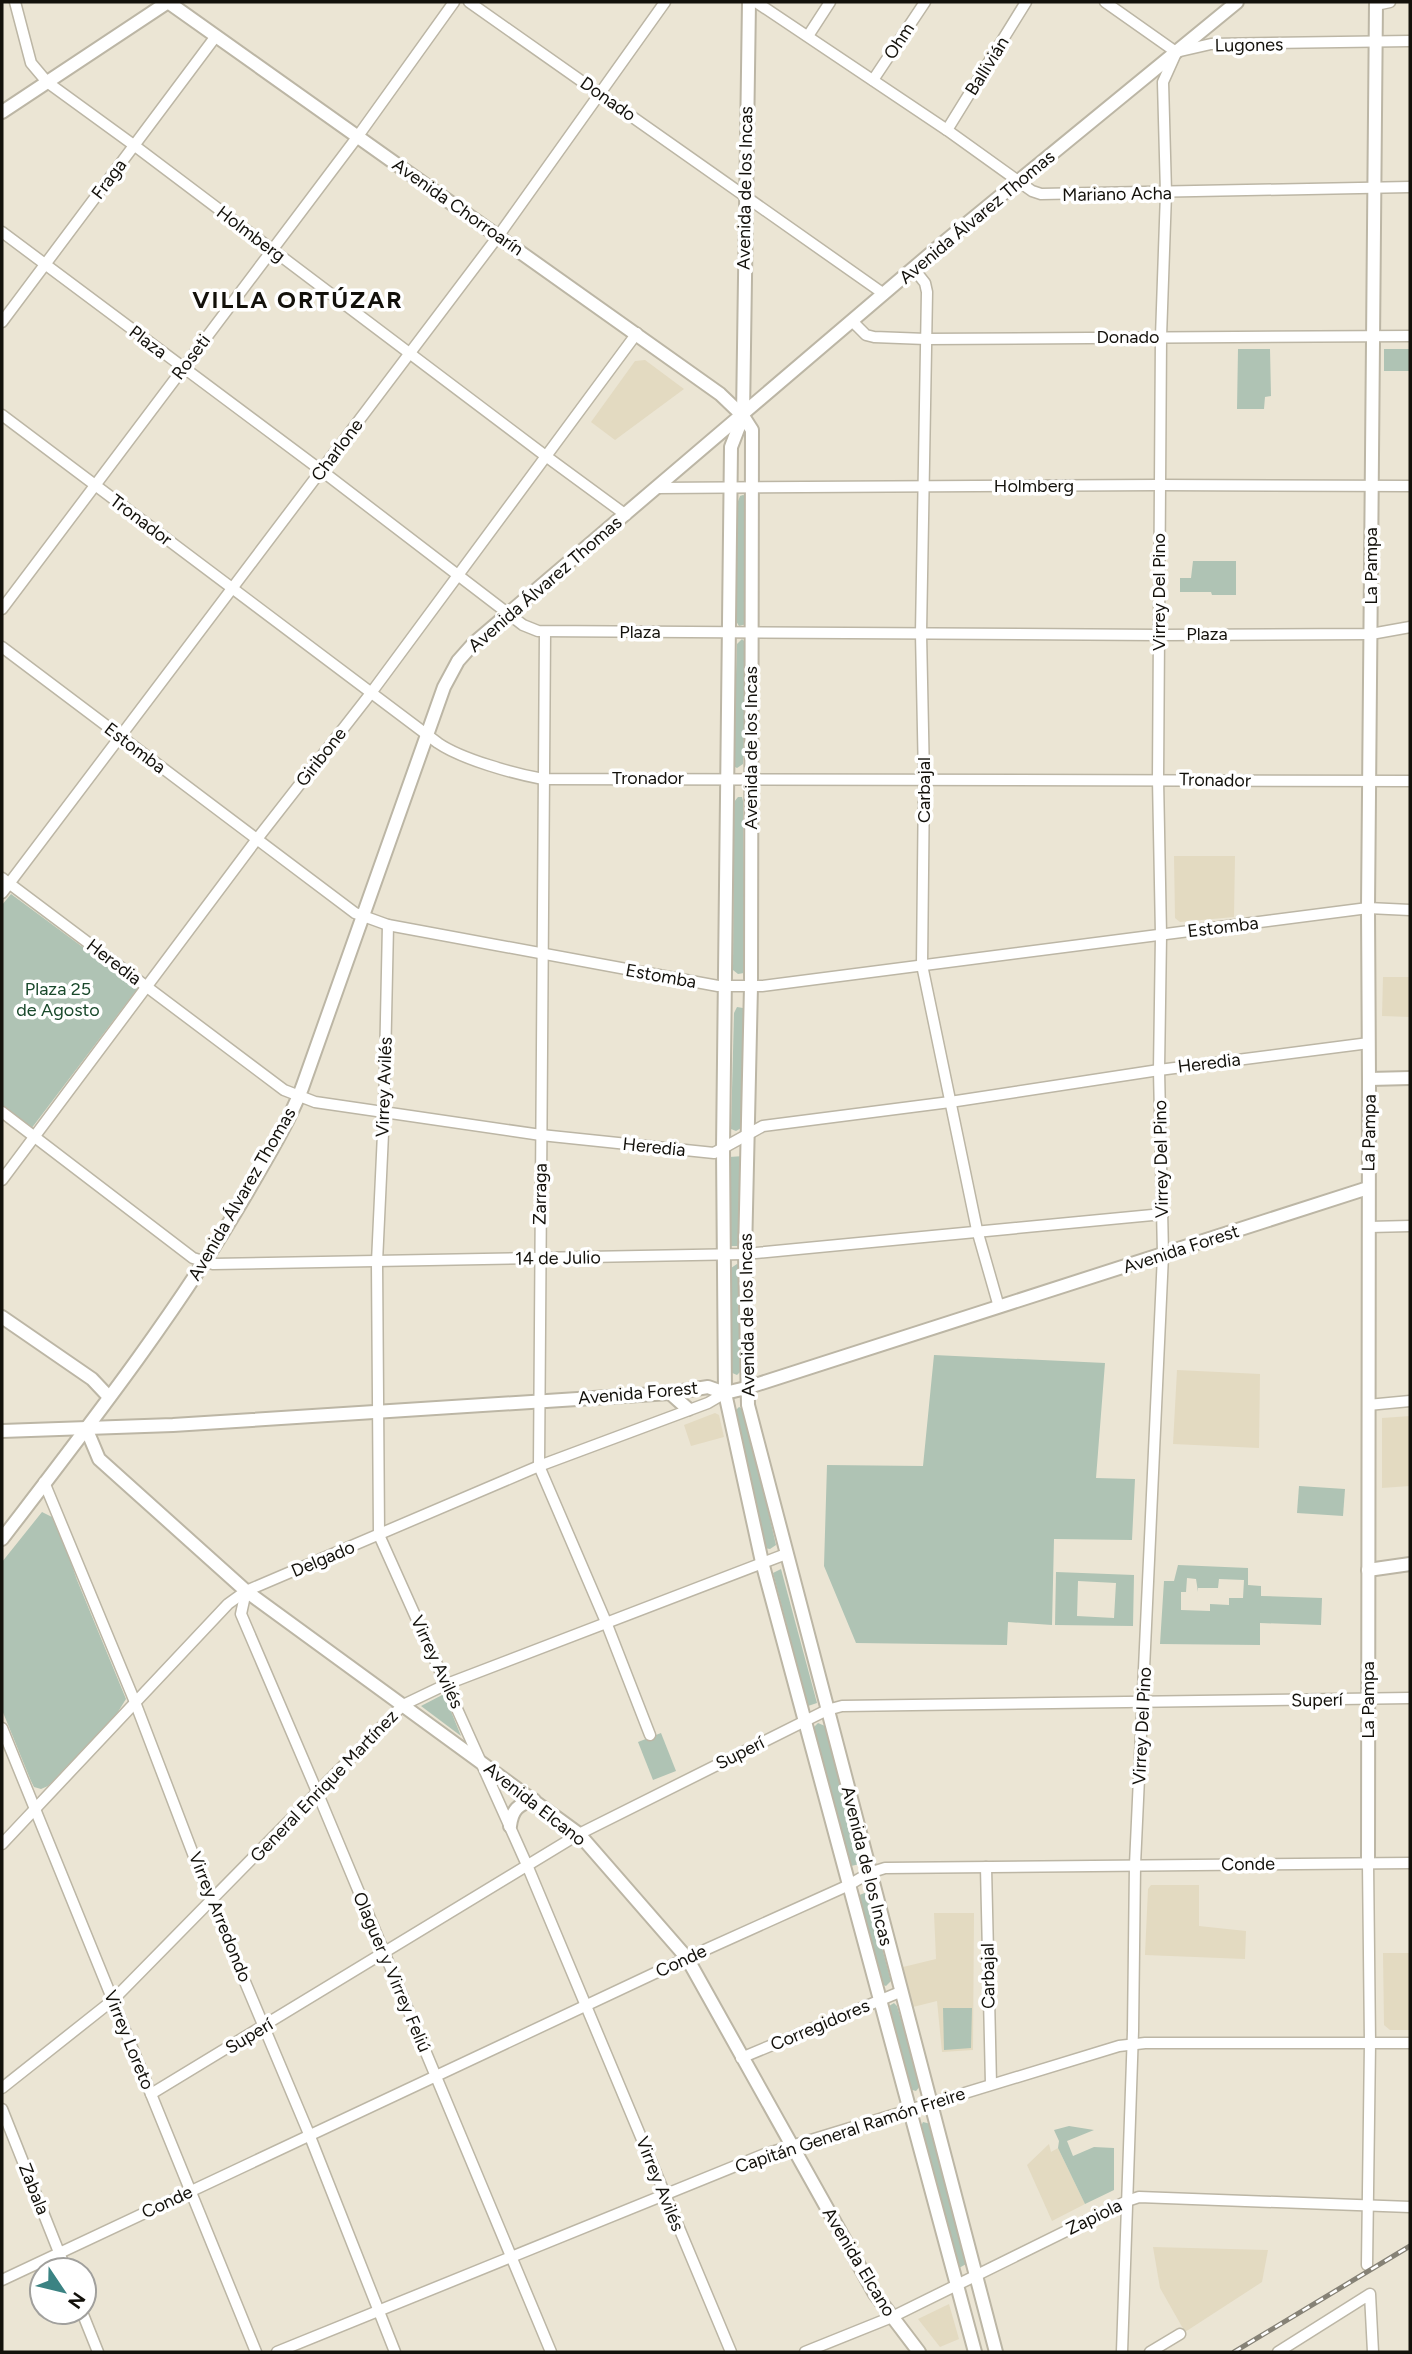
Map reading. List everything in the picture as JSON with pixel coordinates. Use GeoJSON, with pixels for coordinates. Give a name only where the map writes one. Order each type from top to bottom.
{"type":"FeatureCollection","features":[{"type":"Feature","properties":{"kind":"main road"},"geometry":{"type":"LineString","coordinates":[[2,112],[168,2]]}},
{"type":"Feature","properties":{"kind":"main road","name":"Avenida Chorroarín"},"geometry":{"type":"LineString","coordinates":[[168,2],[637,333],[720,394],[743,416]]}},
{"type":"Feature","properties":{"kind":"main road","name":"Avenida de los Incas"},"geometry":{"type":"LineString","coordinates":[[749,2],[744,197],[743,416],[732,447],[723,1149],[725,1393],[762,1562],[975,2352]]}},
{"type":"Feature","properties":{"kind":"main road","name":"Avenida Álvarez Thomas"},"geometry":{"type":"LineString","coordinates":[[2,1539],[109,1397],[205,1262],[265,1161],[299,1097],[444,687],[458,661],[474,643],[884,294],[1237,2]]}},
{"type":"Feature","properties":{"kind":"main road","name":"La Pampa"},"geometry":{"type":"LineString","coordinates":[[1368,1863],[1368,782],[1376,3]]}},
{"type":"Feature","properties":{"kind":"main road","name":"Avenida de los Incas"},"geometry":{"type":"LineString","coordinates":[[743,416],[752,430],[753,488],[751,986],[745,1254],[748,1405],[996,2352]]}},
{"type":"Feature","properties":{"kind":"main road"},"geometry":{"type":"LineString","coordinates":[[1370,1079],[1410,1078]]}},
{"type":"Feature","properties":{"kind":"main road","name":"Avenida Forest"},"geometry":{"type":"LineString","coordinates":[[2,1431],[379,1413],[670,1393],[708,1387],[725,1393],[1368,1188]]}},
{"type":"Feature","properties":{"kind":"main road"},"geometry":{"type":"LineString","coordinates":[[2,1317],[92,1379],[109,1397]]}},
{"type":"Feature","properties":{"kind":"main road"},"geometry":{"type":"LineString","coordinates":[[670,1393],[688,1409]]}},
{"type":"Feature","properties":{"kind":"main road","name":"Avenida Elcano"},"geometry":{"type":"LineString","coordinates":[[86,1428],[99,1460],[246,1591],[579,1834],[687,1958],[875,2294],[919,2352]]}},
{"type":"Feature","properties":{"kind":"main road"},"geometry":{"type":"LineString","coordinates":[[1368,1570],[1410,1564]]}},
{"type":"Feature","properties":{"kind":"main road"},"geometry":{"type":"LineString","coordinates":[[510,1826],[516,1808],[522,1803],[534,1800]]}},
{"type":"Feature","properties":{"kind":"street","name":"Holmberg"},"geometry":{"type":"LineString","coordinates":[[15,2],[31,63],[47,82],[626,515]]}},
{"type":"Feature","properties":{"kind":"street","name":"Roseti"},"geometry":{"type":"LineString","coordinates":[[2,609],[358,136],[454,2]]}},
{"type":"Feature","properties":{"kind":"street","name":"Donado"},"geometry":{"type":"LineString","coordinates":[[469,2],[884,294]]}},
{"type":"Feature","properties":{"kind":"street","name":"Charlone"},"geometry":{"type":"LineString","coordinates":[[2,893],[5,881],[233,589],[499,235],[666,2]]}},
{"type":"Feature","properties":{"kind":"street","name":"Mariano Acha"},"geometry":{"type":"LineString","coordinates":[[756,2],[1041,194],[1410,187]]}},
{"type":"Feature","properties":{"kind":"street"},"geometry":{"type":"LineString","coordinates":[[808,36],[830,2]]}},
{"type":"Feature","properties":{"kind":"street","name":"Ohm"},"geometry":{"type":"LineString","coordinates":[[873,80],[925,2]]}},
{"type":"Feature","properties":{"kind":"street","name":"Ballivián"},"geometry":{"type":"LineString","coordinates":[[947,130],[1026,2]]}},
{"type":"Feature","properties":{"kind":"street"},"geometry":{"type":"LineString","coordinates":[[1105,2],[1176,52]]}},
{"type":"Feature","properties":{"kind":"street"},"geometry":{"type":"LineString","coordinates":[[1376,3],[1390,2]]}},
{"type":"Feature","properties":{"kind":"street","name":"Fraga"},"geometry":{"type":"LineString","coordinates":[[2,322],[216,36]]}},
{"type":"Feature","properties":{"kind":"street","name":"Lugones"},"geometry":{"type":"LineString","coordinates":[[1176,52],[1211,44],[1410,41]]}},
{"type":"Feature","properties":{"kind":"street","name":"Virrey Del Pino"},"geometry":{"type":"LineString","coordinates":[[1122,2352],[1135,1865],[1163,1255],[1159,1070],[1161,934],[1158,635],[1161,337],[1166,193],[1163,82],[1176,52]]}},
{"type":"Feature","properties":{"kind":"street","name":"Plaza"},"geometry":{"type":"LineString","coordinates":[[2,232],[531,629],[545,632],[1158,635],[1371,634],[1410,628]]}},
{"type":"Feature","properties":{"kind":"street","name":"Carbajal"},"geometry":{"type":"LineString","coordinates":[[914,269],[925,282],[927,292],[921,633],[924,779],[922,965],[977,1230],[999,1307]]}},
{"type":"Feature","properties":{"kind":"street","name":"Donado"},"geometry":{"type":"LineString","coordinates":[[853,321],[866,335],[874,337],[926,339],[1410,336]]}},
{"type":"Feature","properties":{"kind":"street","name":"Giribone"},"geometry":{"type":"LineString","coordinates":[[2,1180],[257,839],[371,693],[637,333]]}},
{"type":"Feature","properties":{"kind":"street","name":"Tronador"},"geometry":{"type":"LineString","coordinates":[[2,415],[428,736],[453,752],[529,776],[543,779],[1410,781]]}},
{"type":"Feature","properties":{"kind":"street","name":"Holmberg"},"geometry":{"type":"LineString","coordinates":[[657,488],[1410,486]]}},
{"type":"Feature","properties":{"kind":"street","name":"Zarraga"},"geometry":{"type":"LineString","coordinates":[[545,632],[539,1466],[606,1622],[650,1735]]}},
{"type":"Feature","properties":{"kind":"street","name":"Estomba"},"geometry":{"type":"LineString","coordinates":[[2,647],[363,917],[388,925],[544,955],[726,987],[751,986],[1368,908],[1410,910]]}},
{"type":"Feature","properties":{"kind":"street","name":"Heredia"},"geometry":{"type":"LineString","coordinates":[[5,881],[284,1090],[315,1102],[541,1136],[714,1153],[763,1126],[1369,1043]]}},
{"type":"Feature","properties":{"kind":"street","name":"Virrey Avilés"},"geometry":{"type":"LineString","coordinates":[[388,925],[384,1112],[377,1262],[379,1535],[527,1865],[731,2352]]}},
{"type":"Feature","properties":{"kind":"street"},"geometry":{"type":"LineString","coordinates":[[2,1112],[193,1258],[205,1262]]}},
{"type":"Feature","properties":{"kind":"street","name":"14 de Julio"},"geometry":{"type":"LineString","coordinates":[[205,1262],[377,1262],[745,1254],[1163,1214]]}},
{"type":"Feature","properties":{"kind":"street"},"geometry":{"type":"LineString","coordinates":[[1369,1227],[1410,1226]]}},
{"type":"Feature","properties":{"kind":"street","name":"Delgado"},"geometry":{"type":"LineString","coordinates":[[2,1844],[228,1604],[246,1591],[539,1466],[708,1403],[725,1393]]}},
{"type":"Feature","properties":{"kind":"street"},"geometry":{"type":"LineString","coordinates":[[1368,1405],[1410,1401]]}},
{"type":"Feature","properties":{"kind":"street","name":"Virrey Arredondo"},"geometry":{"type":"LineString","coordinates":[[44,1482],[395,2352]]}},
{"type":"Feature","properties":{"kind":"street","name":"General Enrique Martínez"},"geometry":{"type":"LineString","coordinates":[[2,2088],[113,2000],[403,1705],[447,1684],[786,1554]]}},
{"type":"Feature","properties":{"kind":"street","name":"Olaguer y Virrey Feliú"},"geometry":{"type":"LineString","coordinates":[[246,1591],[241,1614],[551,2352]]}},
{"type":"Feature","properties":{"kind":"street","name":"Superí"},"geometry":{"type":"LineString","coordinates":[[151,2094],[579,1834],[827,1710],[842,1706],[1410,1699]]}},
{"type":"Feature","properties":{"kind":"street","name":"Virrey Loreto"},"geometry":{"type":"LineString","coordinates":[[2,1728],[256,2352]]}},
{"type":"Feature","properties":{"kind":"street","name":"La Pampa"},"geometry":{"type":"LineString","coordinates":[[1367,2265],[1370,2043],[1368,1863]]}},
{"type":"Feature","properties":{"kind":"street","name":"Conde"},"geometry":{"type":"LineString","coordinates":[[2,2280],[309,2134],[849,1885],[869,1873],[885,1868],[1410,1863]]}},
{"type":"Feature","properties":{"kind":"street","name":"Carbajal"},"geometry":{"type":"LineString","coordinates":[[986,1867],[991,2084]]}},
{"type":"Feature","properties":{"kind":"street","name":"Corregidores"},"geometry":{"type":"LineString","coordinates":[[741,2058],[900,1992]]}},
{"type":"Feature","properties":{"kind":"street","name":"Capitán General Ramón Freire"},"geometry":{"type":"LineString","coordinates":[[277,2352],[791,2145],[1132,2044],[1410,2043]]}},
{"type":"Feature","properties":{"kind":"street","name":"Zabala"},"geometry":{"type":"LineString","coordinates":[[2,2109],[61,2256]]}},
{"type":"Feature","properties":{"kind":"street","name":"Zapiola"},"geometry":{"type":"LineString","coordinates":[[804,2352],[892,2317],[1139,2197],[1410,2207]]}},
{"type":"Feature","properties":{"kind":"street"},"geometry":{"type":"LineString","coordinates":[[1278,2352],[1370,2294],[1373,2352]]}},
{"type":"Feature","properties":{"kind":"street"},"geometry":{"type":"LineString","coordinates":[[88,2326],[98,2352]]}},
{"type":"Feature","properties":{"kind":"street"},"geometry":{"type":"LineString","coordinates":[[1150,2352],[1180,2334]]}},
{"type":"Feature","properties":{"kind":"shaded area"},"geometry":{"type":"Polygon","coordinates":[[[645,360],[684,389],[615,440],[591,422],[635,361],[645,360]]]}},
{"type":"Feature","properties":{"kind":"shaded area"},"geometry":{"type":"Polygon","coordinates":[[[1174,856],[1235,856],[1234,917],[1180,922],[1175,918],[1174,856]]]}},
{"type":"Feature","properties":{"kind":"shaded area"},"geometry":{"type":"Polygon","coordinates":[[[1383,977],[1410,977],[1410,1017],[1382,1016],[1383,977]]]}},
{"type":"Feature","properties":{"kind":"shaded area"},"geometry":{"type":"Polygon","coordinates":[[[1177,1370],[1260,1374],[1259,1448],[1173,1444],[1177,1370]]]}},
{"type":"Feature","properties":{"kind":"shaded area"},"geometry":{"type":"Polygon","coordinates":[[[715,1413],[719,1415],[724,1437],[691,1446],[684,1425],[715,1413]]]}},
{"type":"Feature","properties":{"kind":"shaded area"},"geometry":{"type":"Polygon","coordinates":[[[1410,1416],[1410,1486],[1382,1488],[1382,1418],[1410,1416]]]}},
{"type":"Feature","properties":{"kind":"shaded area"},"geometry":{"type":"Polygon","coordinates":[[[1151,1885],[1199,1885],[1199,1926],[1246,1931],[1245,1959],[1145,1955],[1148,1889],[1151,1885]]]}},
{"type":"Feature","properties":{"kind":"shaded area"},"geometry":{"type":"Polygon","coordinates":[[[934,1913],[974,1913],[973,2050],[942,2052],[937,2001],[913,2007],[903,1967],[936,1959],[934,1913]]]}},
{"type":"Feature","properties":{"kind":"shaded area"},"geometry":{"type":"Polygon","coordinates":[[[1383,1953],[1410,1953],[1410,2030],[1390,2030],[1384,2025],[1383,1953]]]}},
{"type":"Feature","properties":{"kind":"shaded area"},"geometry":{"type":"Polygon","coordinates":[[[1049,2144],[1051,2152],[1058,2148],[1085,2204],[1052,2221],[1027,2165],[1049,2144]]]}},
{"type":"Feature","properties":{"kind":"shaded area"},"geometry":{"type":"Polygon","coordinates":[[[1153,2247],[1268,2250],[1262,2282],[1185,2332],[1160,2288],[1153,2247]]]}},
{"type":"Feature","properties":{"kind":"shaded area"},"geometry":{"type":"Polygon","coordinates":[[[949,2304],[959,2339],[940,2347],[918,2319],[949,2304]]]}},
{"type":"Feature","properties":{"kind":"green space"},"geometry":{"type":"Polygon","coordinates":[[[1238,349],[1270,349],[1271,396],[1265,397],[1264,409],[1237,409],[1238,349]]]}},
{"type":"Feature","properties":{"kind":"green space"},"geometry":{"type":"Polygon","coordinates":[[[1384,349],[1410,349],[1410,371],[1384,371],[1384,349]]]}},
{"type":"Feature","properties":{"kind":"green space"},"geometry":{"type":"Polygon","coordinates":[[[743,495],[746,496],[747,624],[739,626],[736,621],[737,504],[743,495]]]}},
{"type":"Feature","properties":{"kind":"green space"},"geometry":{"type":"Polygon","coordinates":[[[1193,561],[1236,561],[1236,595],[1180,592],[1180,578],[1191,578],[1193,561]]]}},
{"type":"Feature","properties":{"kind":"green space"},"geometry":{"type":"Polygon","coordinates":[[[742,639],[747,644],[743,764],[737,768],[733,766],[737,644],[742,639]]]}},
{"type":"Feature","properties":{"kind":"green space"},"geometry":{"type":"Polygon","coordinates":[[[738,797],[742,797],[743,801],[745,969],[744,973],[738,974],[733,970],[734,802],[738,797]]]}},
{"type":"Feature","properties":{"kind":"green space","name":"Plaza 25 de Agosto"},"geometry":{"type":"Polygon","coordinates":[[[11,894],[138,988],[31,1129],[2,1107],[2,905],[11,894]]]}},
{"type":"Feature","properties":{"kind":"green space"},"geometry":{"type":"Polygon","coordinates":[[[737,1007],[743,1008],[745,1012],[743,1127],[736,1131],[731,1129],[734,1013],[737,1007]]]}},
{"type":"Feature","properties":{"kind":"green space"},"geometry":{"type":"Polygon","coordinates":[[[744,1156],[741,1246],[727,1246],[729,1157],[744,1156]]]}},
{"type":"Feature","properties":{"kind":"green space"},"geometry":{"type":"Polygon","coordinates":[[[737,1264],[741,1267],[741,1371],[737,1375],[730,1372],[731,1268],[737,1264]]]}},
{"type":"Feature","properties":{"kind":"green space"},"geometry":{"type":"Polygon","coordinates":[[[934,1355],[1105,1363],[1096,1478],[1135,1479],[1132,1540],[1054,1539],[1052,1625],[1008,1622],[1007,1645],[856,1643],[824,1566],[827,1465],[923,1466],[934,1355]]]}},
{"type":"Feature","properties":{"kind":"green space"},"geometry":{"type":"Polygon","coordinates":[[[739,1407],[745,1410],[776,1545],[770,1549],[764,1548],[734,1412],[739,1407]]]}},
{"type":"Feature","properties":{"kind":"green space"},"geometry":{"type":"Polygon","coordinates":[[[1299,1486],[1345,1489],[1343,1516],[1297,1513],[1299,1486]]]}},
{"type":"Feature","properties":{"kind":"green space"},"geometry":{"type":"Polygon","coordinates":[[[42,1512],[56,1519],[77,1580],[126,1699],[116,1715],[48,1786],[41,1789],[34,1787],[31,1781],[2,1710],[2,1562],[42,1512]]]}},
{"type":"Feature","properties":{"kind":"green space"},"geometry":{"type":"Polygon","coordinates":[[[1178,1565],[1248,1568],[1248,1585],[1261,1586],[1261,1596],[1322,1598],[1321,1625],[1260,1623],[1260,1645],[1160,1644],[1164,1581],[1174,1581],[1178,1565]],[[1187,1578],[1186,1592],[1181,1592],[1181,1610],[1210,1611],[1210,1604],[1229,1605],[1229,1598],[1243,1598],[1244,1580],[1219,1579],[1218,1588],[1198,1588],[1198,1592],[1196,1579],[1187,1578]]]}},
{"type":"Feature","properties":{"kind":"green space"},"geometry":{"type":"Polygon","coordinates":[[[781,1569],[817,1703],[808,1706],[773,1573],[781,1569]]]}},
{"type":"Feature","properties":{"kind":"green space"},"geometry":{"type":"Polygon","coordinates":[[[1056,1572],[1134,1575],[1133,1626],[1055,1625],[1056,1572]],[[1078,1581],[1077,1616],[1114,1618],[1116,1583],[1078,1581]]]}},
{"type":"Feature","properties":{"kind":"green space"},"geometry":{"type":"Polygon","coordinates":[[[444,1694],[461,1736],[421,1706],[444,1694]]]}},
{"type":"Feature","properties":{"kind":"green space"},"geometry":{"type":"Polygon","coordinates":[[[818,1723],[825,1726],[860,1864],[851,1866],[814,1727],[818,1723]]]}},
{"type":"Feature","properties":{"kind":"green space"},"geometry":{"type":"Polygon","coordinates":[[[661,1733],[676,1771],[653,1780],[638,1742],[661,1733]]]}},
{"type":"Feature","properties":{"kind":"green space"},"geometry":{"type":"Polygon","coordinates":[[[867,1892],[891,1981],[886,1986],[880,1984],[857,1896],[867,1892]]]}},
{"type":"Feature","properties":{"kind":"green space"},"geometry":{"type":"Polygon","coordinates":[[[894,2003],[921,2085],[916,2091],[909,2089],[888,2014],[889,2006],[894,2003]]]}},
{"type":"Feature","properties":{"kind":"green space"},"geometry":{"type":"Polygon","coordinates":[[[943,2008],[972,2008],[971,2048],[944,2050],[943,2008]]]}},
{"type":"Feature","properties":{"kind":"green space"},"geometry":{"type":"Polygon","coordinates":[[[923,2122],[931,2124],[968,2263],[959,2268],[921,2126],[923,2122]]]}},
{"type":"Feature","properties":{"kind":"green space"},"geometry":{"type":"Polygon","coordinates":[[[1069,2126],[1094,2130],[1067,2141],[1073,2156],[1094,2147],[1114,2148],[1114,2190],[1085,2204],[1058,2148],[1059,2141],[1054,2130],[1069,2126]]]}},
{"type":"Feature","properties":{"kind":"railway"},"geometry":{"type":"LineString","coordinates":[[1234,2352],[1410,2246]]}},
{"type":"Feature","properties":{"kind":"district","name":"VILLA ORTÚZAR"},"geometry":{"type":"Point","coordinates":[298,300]}}]}
